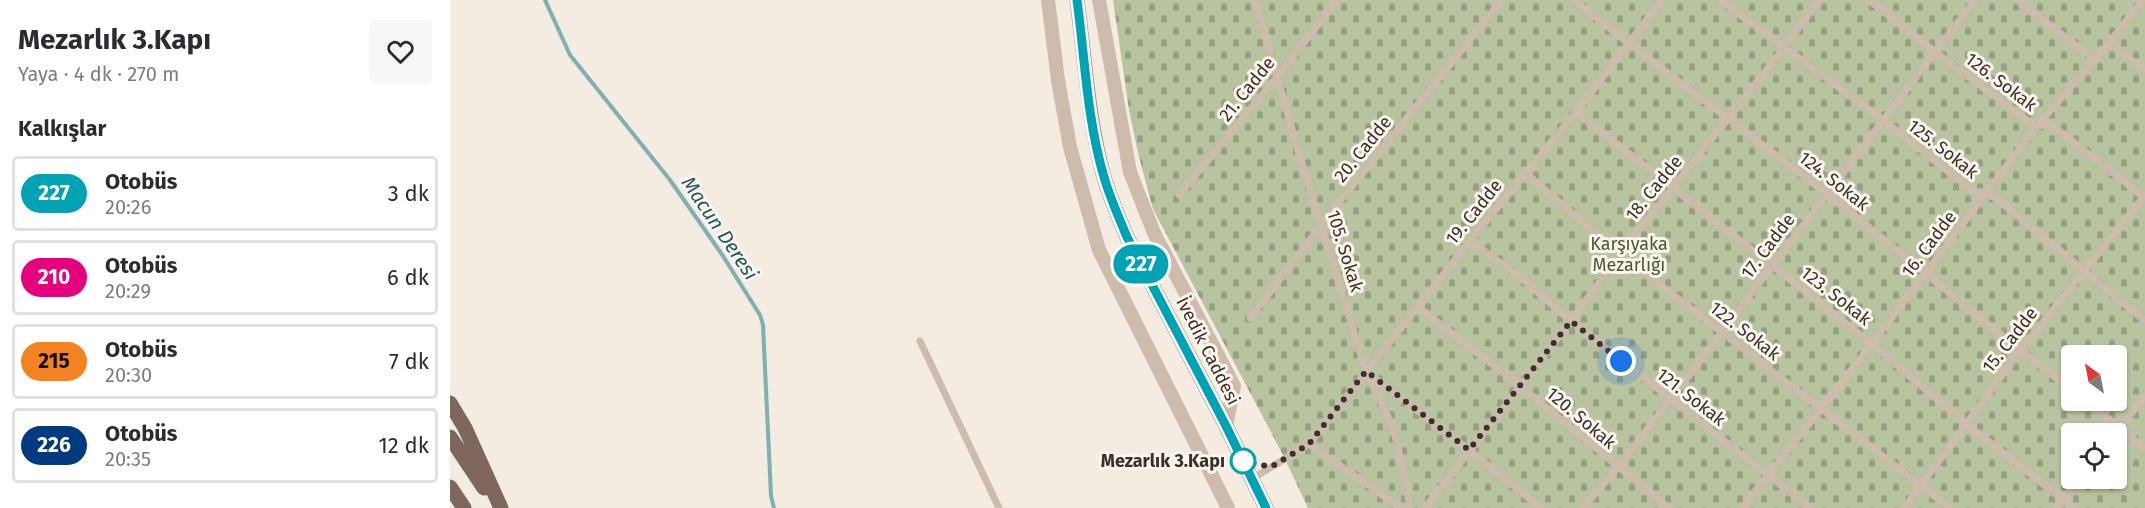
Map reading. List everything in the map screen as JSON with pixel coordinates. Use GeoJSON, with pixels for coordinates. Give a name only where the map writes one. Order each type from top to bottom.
{"type":"FeatureCollection","features":[{"type":"Feature","properties":{"kind":"main road","name":"İvedik Caddesi"},"geometry":{"type":"LineString","coordinates":[[1077,0],[1093,122],[1104,177],[1113,205],[1127,237],[1226,426],[1266,508]]}},
{"type":"Feature","properties":{"kind":"main road"},"geometry":{"type":"LineString","coordinates":[[450,404],[465,428],[499,508]]}},
{"type":"Feature","properties":{"kind":"main road"},"geometry":{"type":"LineString","coordinates":[[450,437],[499,508]]}},
{"type":"Feature","properties":{"kind":"street"},"geometry":{"type":"LineString","coordinates":[[1048,0],[1058,80],[1070,147],[1099,250],[1228,508]]}},
{"type":"Feature","properties":{"kind":"street"},"geometry":{"type":"LineString","coordinates":[[1099,0],[1130,172],[1154,233],[1234,386],[1226,426]]}},
{"type":"Feature","properties":{"kind":"lane","name":"105. Sokak"},"geometry":{"type":"LineString","coordinates":[[1255,0],[1366,371],[1393,428],[1410,508]]}},
{"type":"Feature","properties":{"kind":"lane","name":"21. Cadde"},"geometry":{"type":"LineString","coordinates":[[1179,195],[1277,77],[1337,0]]}},
{"type":"Feature","properties":{"kind":"lane","name":"20. Cadde"},"geometry":{"type":"LineString","coordinates":[[1250,318],[1502,0]]}},
{"type":"Feature","properties":{"kind":"lane","name":"124. Sokak"},"geometry":{"type":"LineString","coordinates":[[1574,0],[1629,45],[1826,193],[2061,382]]}},
{"type":"Feature","properties":{"kind":"lane","name":"19. Cadde"},"geometry":{"type":"LineString","coordinates":[[1309,444],[1576,112],[1662,0]]}},
{"type":"Feature","properties":{"kind":"lane","name":"125. Sokak"},"geometry":{"type":"LineString","coordinates":[[1720,0],[1883,120],[1974,192],[1986,192],[2002,203],[2145,321]]}},
{"type":"Feature","properties":{"kind":"lane","name":"18. Cadde"},"geometry":{"type":"LineString","coordinates":[[1425,508],[1819,0]]}},
{"type":"Feature","properties":{"kind":"lane","name":"126. Sokak"},"geometry":{"type":"LineString","coordinates":[[1869,0],[2036,127],[2049,123],[2144,197]]}},
{"type":"Feature","properties":{"kind":"lane","name":"17. Cadde"},"geometry":{"type":"LineString","coordinates":[[1583,508],[1723,332],[1826,193],[1975,0]]}},
{"type":"Feature","properties":{"kind":"lane"},"geometry":{"type":"LineString","coordinates":[[2017,0],[2095,60]]}},
{"type":"Feature","properties":{"kind":"lane","name":"16. Cadde"},"geometry":{"type":"LineString","coordinates":[[1742,508],[1872,344],[2036,127],[2109,44],[2142,0]]}},
{"type":"Feature","properties":{"kind":"lane"},"geometry":{"type":"LineString","coordinates":[[2109,44],[2145,69]]}},
{"type":"Feature","properties":{"kind":"lane","name":"123. Sokak"},"geometry":{"type":"LineString","coordinates":[[1576,112],[1872,344],[1965,423],[2073,508]]}},
{"type":"Feature","properties":{"kind":"lane","name":"122. Sokak"},"geometry":{"type":"LineString","coordinates":[[1525,173],[1620,254],[1950,508]]}},
{"type":"Feature","properties":{"kind":"lane","name":"15. Cadde"},"geometry":{"type":"LineString","coordinates":[[1904,508],[2020,351],[2144,197]]}},
{"type":"Feature","properties":{"kind":"lane","name":"121. Sokak"},"geometry":{"type":"LineString","coordinates":[[1470,241],[1521,278],[1670,400],[1810,508]]}},
{"type":"Feature","properties":{"kind":"lane","name":"120. Sokak"},"geometry":{"type":"LineString","coordinates":[[1418,307],[1520,386],[1617,468],[1669,508]]}},
{"type":"Feature","properties":{"kind":"lane"},"geometry":{"type":"LineString","coordinates":[[920,341],[999,508]]}},
{"type":"Feature","properties":{"kind":"lane"},"geometry":{"type":"LineString","coordinates":[[1366,371],[1541,508]]}},
{"type":"Feature","properties":{"kind":"lane"},"geometry":{"type":"LineString","coordinates":[[2122,423],[2145,396]]}},
{"type":"Feature","properties":{"kind":"lane"},"geometry":{"type":"LineString","coordinates":[[2099,411],[2115,423]]}},
{"type":"Feature","properties":{"kind":"lane"},"geometry":{"type":"LineString","coordinates":[[2127,433],[2145,448]]}},
{"type":"Feature","properties":{"kind":"lane"},"geometry":{"type":"LineString","coordinates":[[1252,479],[1309,444],[1401,508]]}},
{"type":"Feature","properties":{"kind":"lane"},"geometry":{"type":"LineString","coordinates":[[2056,508],[2071,489]]}},
{"type":"Feature","properties":{"kind":"green space","name":"Karşıyaka Mezarlığı"},"geometry":{"type":"Polygon","coordinates":[[[1113,0],[2145,0],[2145,508],[1308,508],[1283,455],[1153,209],[1129,110],[1113,0]]]}},
{"type":"Feature","properties":{"kind":"waterway","name":"Macun Deresi"},"geometry":{"type":"LineString","coordinates":[[545,0],[570,55],[670,180],[721,253],[760,315],[763,325],[771,496],[774,508]]}},
{"type":"Feature","properties":{"kind":"bus line","name":"227"},"geometry":{"type":"LineString","coordinates":[[1077,0],[1091,112],[1104,177],[1113,205],[1127,237],[1226,426],[1266,508]]}},
{"type":"Feature","properties":{"kind":"place","name":"Mezarlık 3.Kapı"},"geometry":{"type":"Point","coordinates":[1243,461]}},
{"type":"Feature","properties":{"kind":"route"},"geometry":{"type":"LineString","coordinates":[[1243,461],[1271,467],[1309,444],[1366,371],[1469,450],[1571,321],[1621,361]]}}]}
